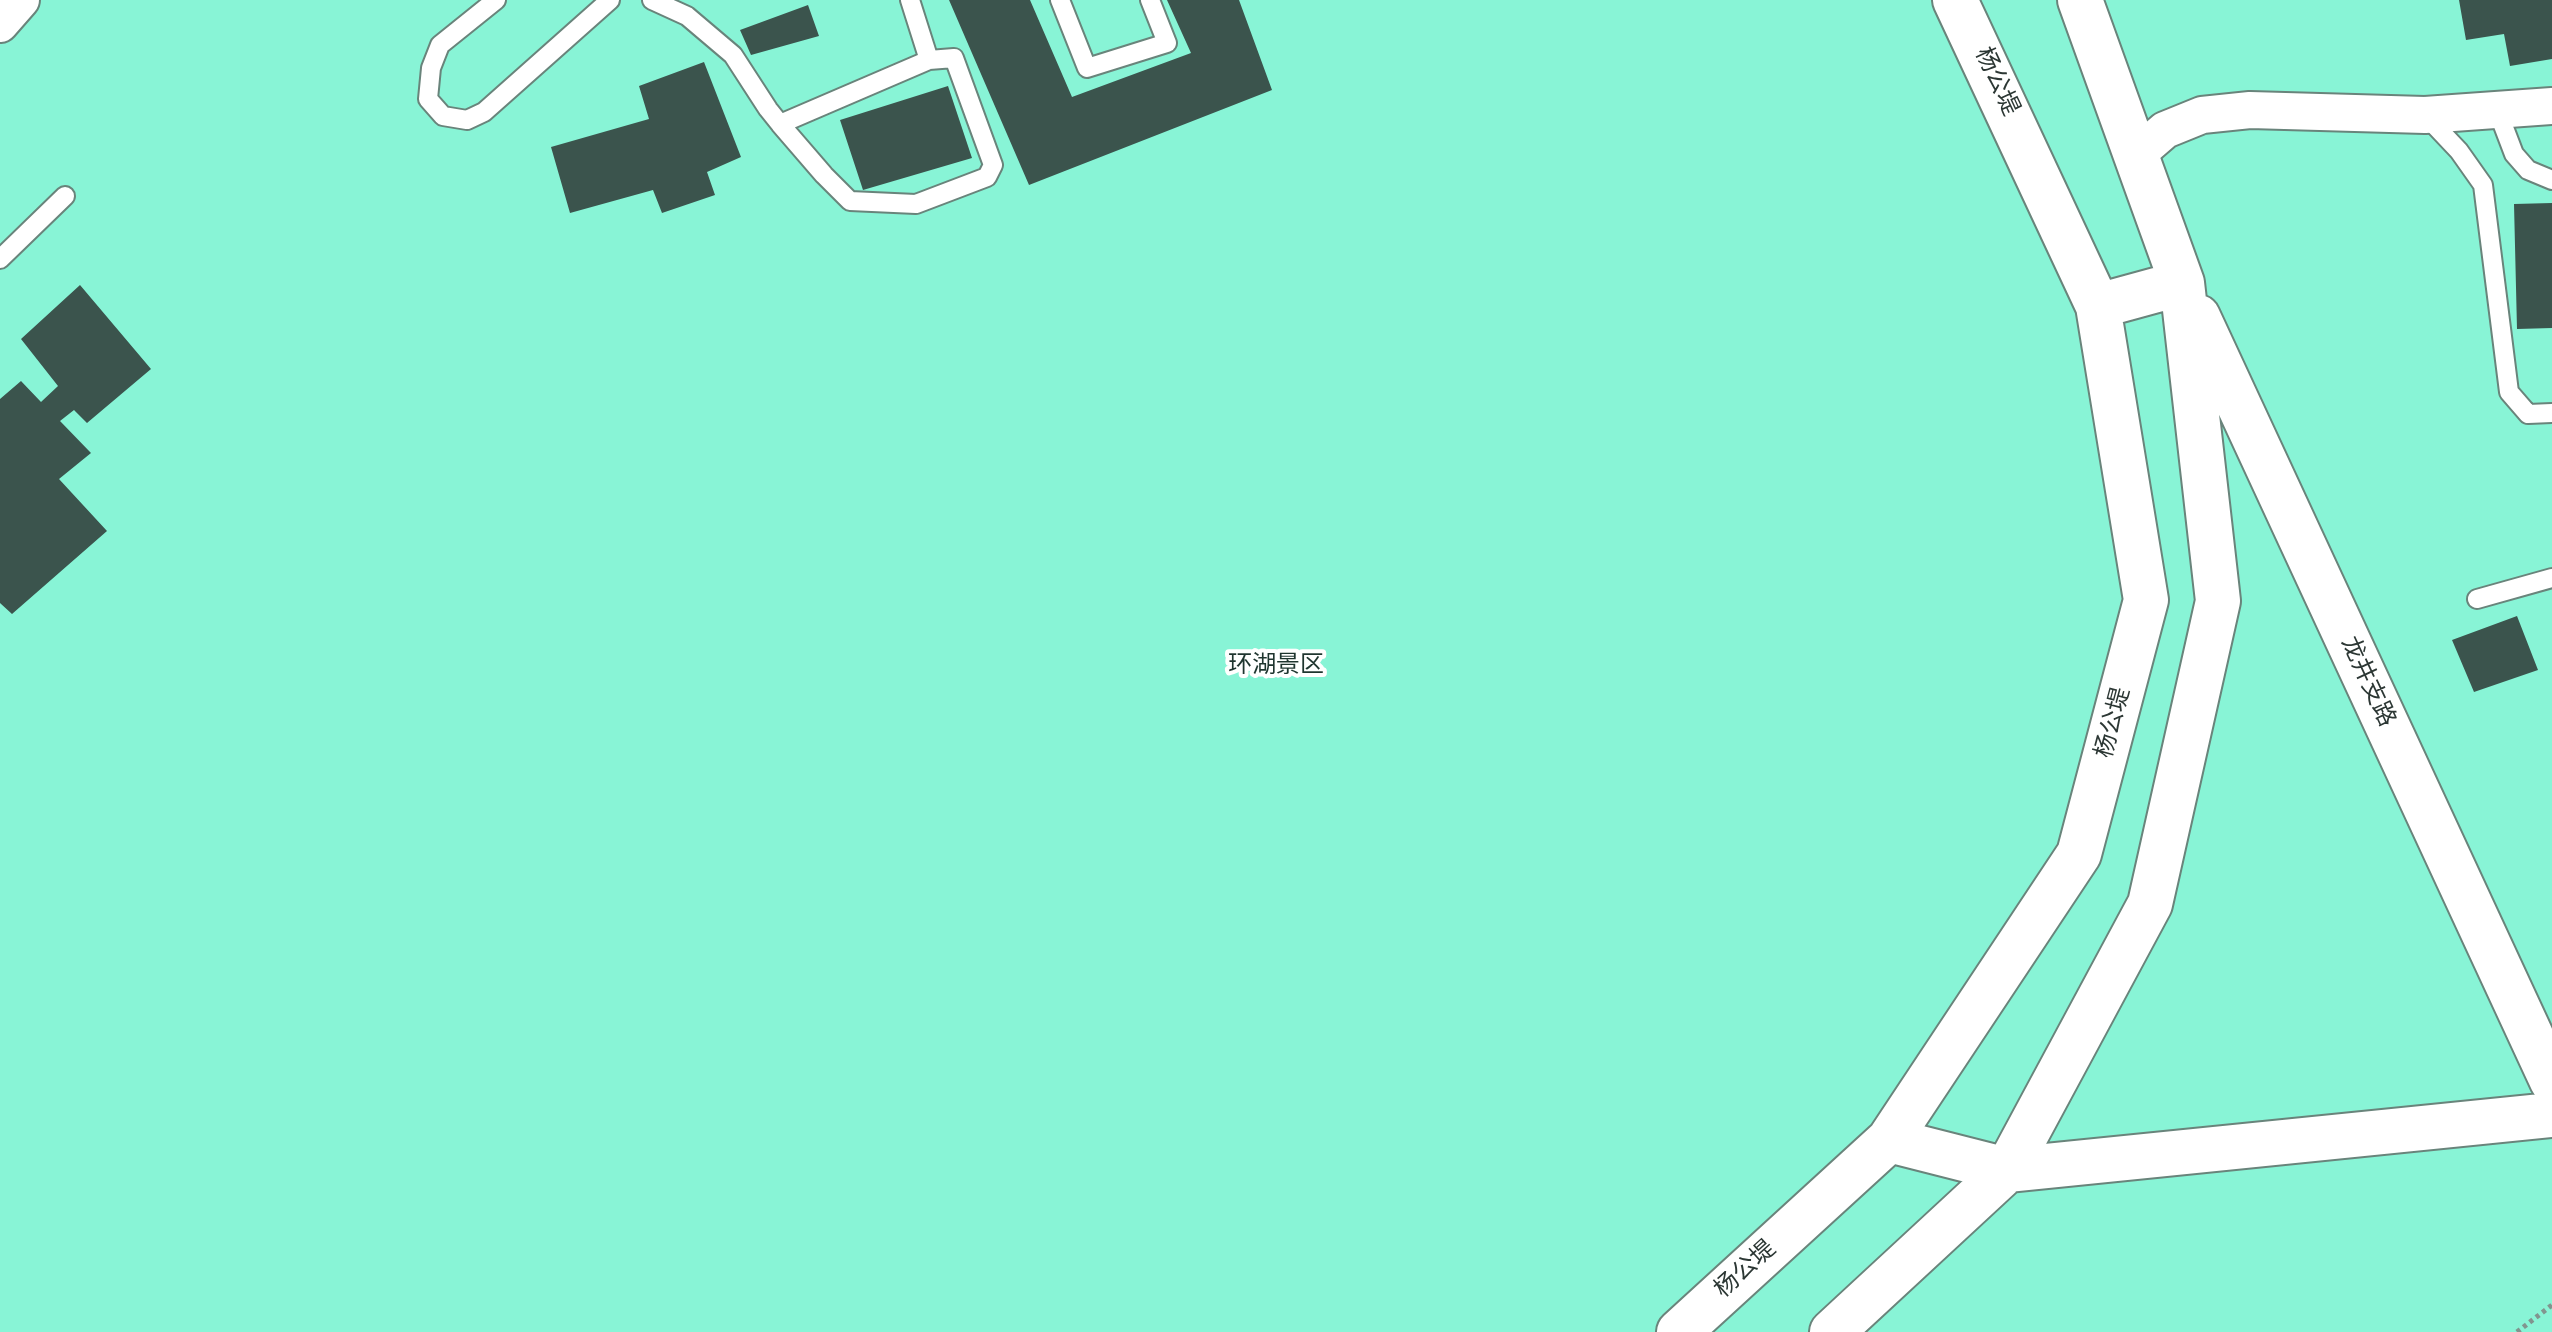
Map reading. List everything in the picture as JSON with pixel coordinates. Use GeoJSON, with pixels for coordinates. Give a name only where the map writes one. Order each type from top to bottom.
{"type":"FeatureCollection","features":[{"type":"Feature","properties":{"kind":"main road","name":"杨公堤"},"geometry":{"type":"LineString","coordinates":[[1679,1332],[1889,1140],[2079,854],[2146,600],[2098,306],[1955,0]]}},
{"type":"Feature","properties":{"kind":"main road"},"geometry":{"type":"LineString","coordinates":[[1832,1332],[2007,1170],[2150,904],[2218,601],[2182,283],[2080,0]]}},
{"type":"Feature","properties":{"kind":"main road"},"geometry":{"type":"LineString","coordinates":[[2098,306],[2182,283]]}},
{"type":"Feature","properties":{"kind":"main road","name":"龙井支路"},"geometry":{"type":"LineString","coordinates":[[2182,283],[2552,1081]]}},
{"type":"Feature","properties":{"kind":"main road"},"geometry":{"type":"LineString","coordinates":[[1889,1140],[2007,1170],[2552,1115]]}},
{"type":"Feature","properties":{"kind":"street"},"geometry":{"type":"LineString","coordinates":[[2136,155],[2165,130],[2202,115],[2250,110],[2425,115],[2552,106]]}},
{"type":"Feature","properties":{"kind":"lane"},"geometry":{"type":"LineString","coordinates":[[496,0],[440,45],[431,68],[428,99],[443,116],[467,120],[484,112],[610,0]]}},
{"type":"Feature","properties":{"kind":"lane"},"geometry":{"type":"LineString","coordinates":[[652,0],[687,16],[733,55],[780,124],[850,201],[916,204],[987,177],[993,165],[954,58],[929,60],[780,124]]}},
{"type":"Feature","properties":{"kind":"lane"},"geometry":{"type":"LineString","coordinates":[[910,0],[929,60]]}},
{"type":"Feature","properties":{"kind":"lane"},"geometry":{"type":"LineString","coordinates":[[1060,0],[1087,68],[1167,43],[1150,0]]}},
{"type":"Feature","properties":{"kind":"lane"},"geometry":{"type":"LineString","coordinates":[[2498,112],[2514,154],[2528,170],[2552,180]]}},
{"type":"Feature","properties":{"kind":"lane"},"geometry":{"type":"LineString","coordinates":[[2425,115],[2459,151],[2483,185],[2509,392],[2528,414],[2552,413]]}},
{"type":"Feature","properties":{"kind":"lane"},"geometry":{"type":"LineString","coordinates":[[0,259],[65,196]]}},
{"type":"Feature","properties":{"kind":"lane"},"geometry":{"type":"LineString","coordinates":[[2477,599],[2552,578]]}},
{"type":"Feature","properties":{"kind":"path"},"geometry":{"type":"LineString","coordinates":[[2517,1332],[2552,1305]]}},
{"type":"Feature","properties":{"kind":"green space","name":"环湖景区"},"geometry":{"type":"Polygon","coordinates":[[[0,0],[2552,0],[2552,1332],[0,1332],[0,0]]]}},
{"type":"Feature","properties":{"kind":"building"},"geometry":{"type":"Polygon","coordinates":[[[949,0],[1030,0],[1072,97],[1191,53],[1167,0],[1239,0],[1272,90],[1029,185],[949,0]]]}},
{"type":"Feature","properties":{"kind":"building"},"geometry":{"type":"Polygon","coordinates":[[[2459,0],[2552,0],[2552,59],[2510,66],[2504,34],[2466,40],[2459,0]]]}},
{"type":"Feature","properties":{"kind":"building"},"geometry":{"type":"Polygon","coordinates":[[[808,5],[819,36],[751,55],[740,30],[808,5]]]}},
{"type":"Feature","properties":{"kind":"building"},"geometry":{"type":"Polygon","coordinates":[[[704,62],[741,157],[707,172],[715,195],[662,213],[653,190],[570,213],[551,147],[649,119],[639,86],[704,62]]]}},
{"type":"Feature","properties":{"kind":"building"},"geometry":{"type":"Polygon","coordinates":[[[948,86],[972,158],[863,190],[840,120],[948,86]]]}},
{"type":"Feature","properties":{"kind":"building"},"geometry":{"type":"Polygon","coordinates":[[[2552,203],[2552,328],[2517,329],[2514,204],[2552,203]]]}},
{"type":"Feature","properties":{"kind":"building"},"geometry":{"type":"Polygon","coordinates":[[[80,285],[151,369],[87,423],[74,410],[60,421],[91,453],[59,479],[107,531],[12,614],[0,603],[0,399],[21,381],[41,402],[58,386],[21,339],[80,285]]]}},
{"type":"Feature","properties":{"kind":"building"},"geometry":{"type":"Polygon","coordinates":[[[2517,616],[2538,670],[2474,692],[2452,640],[2517,616]]]}}]}
